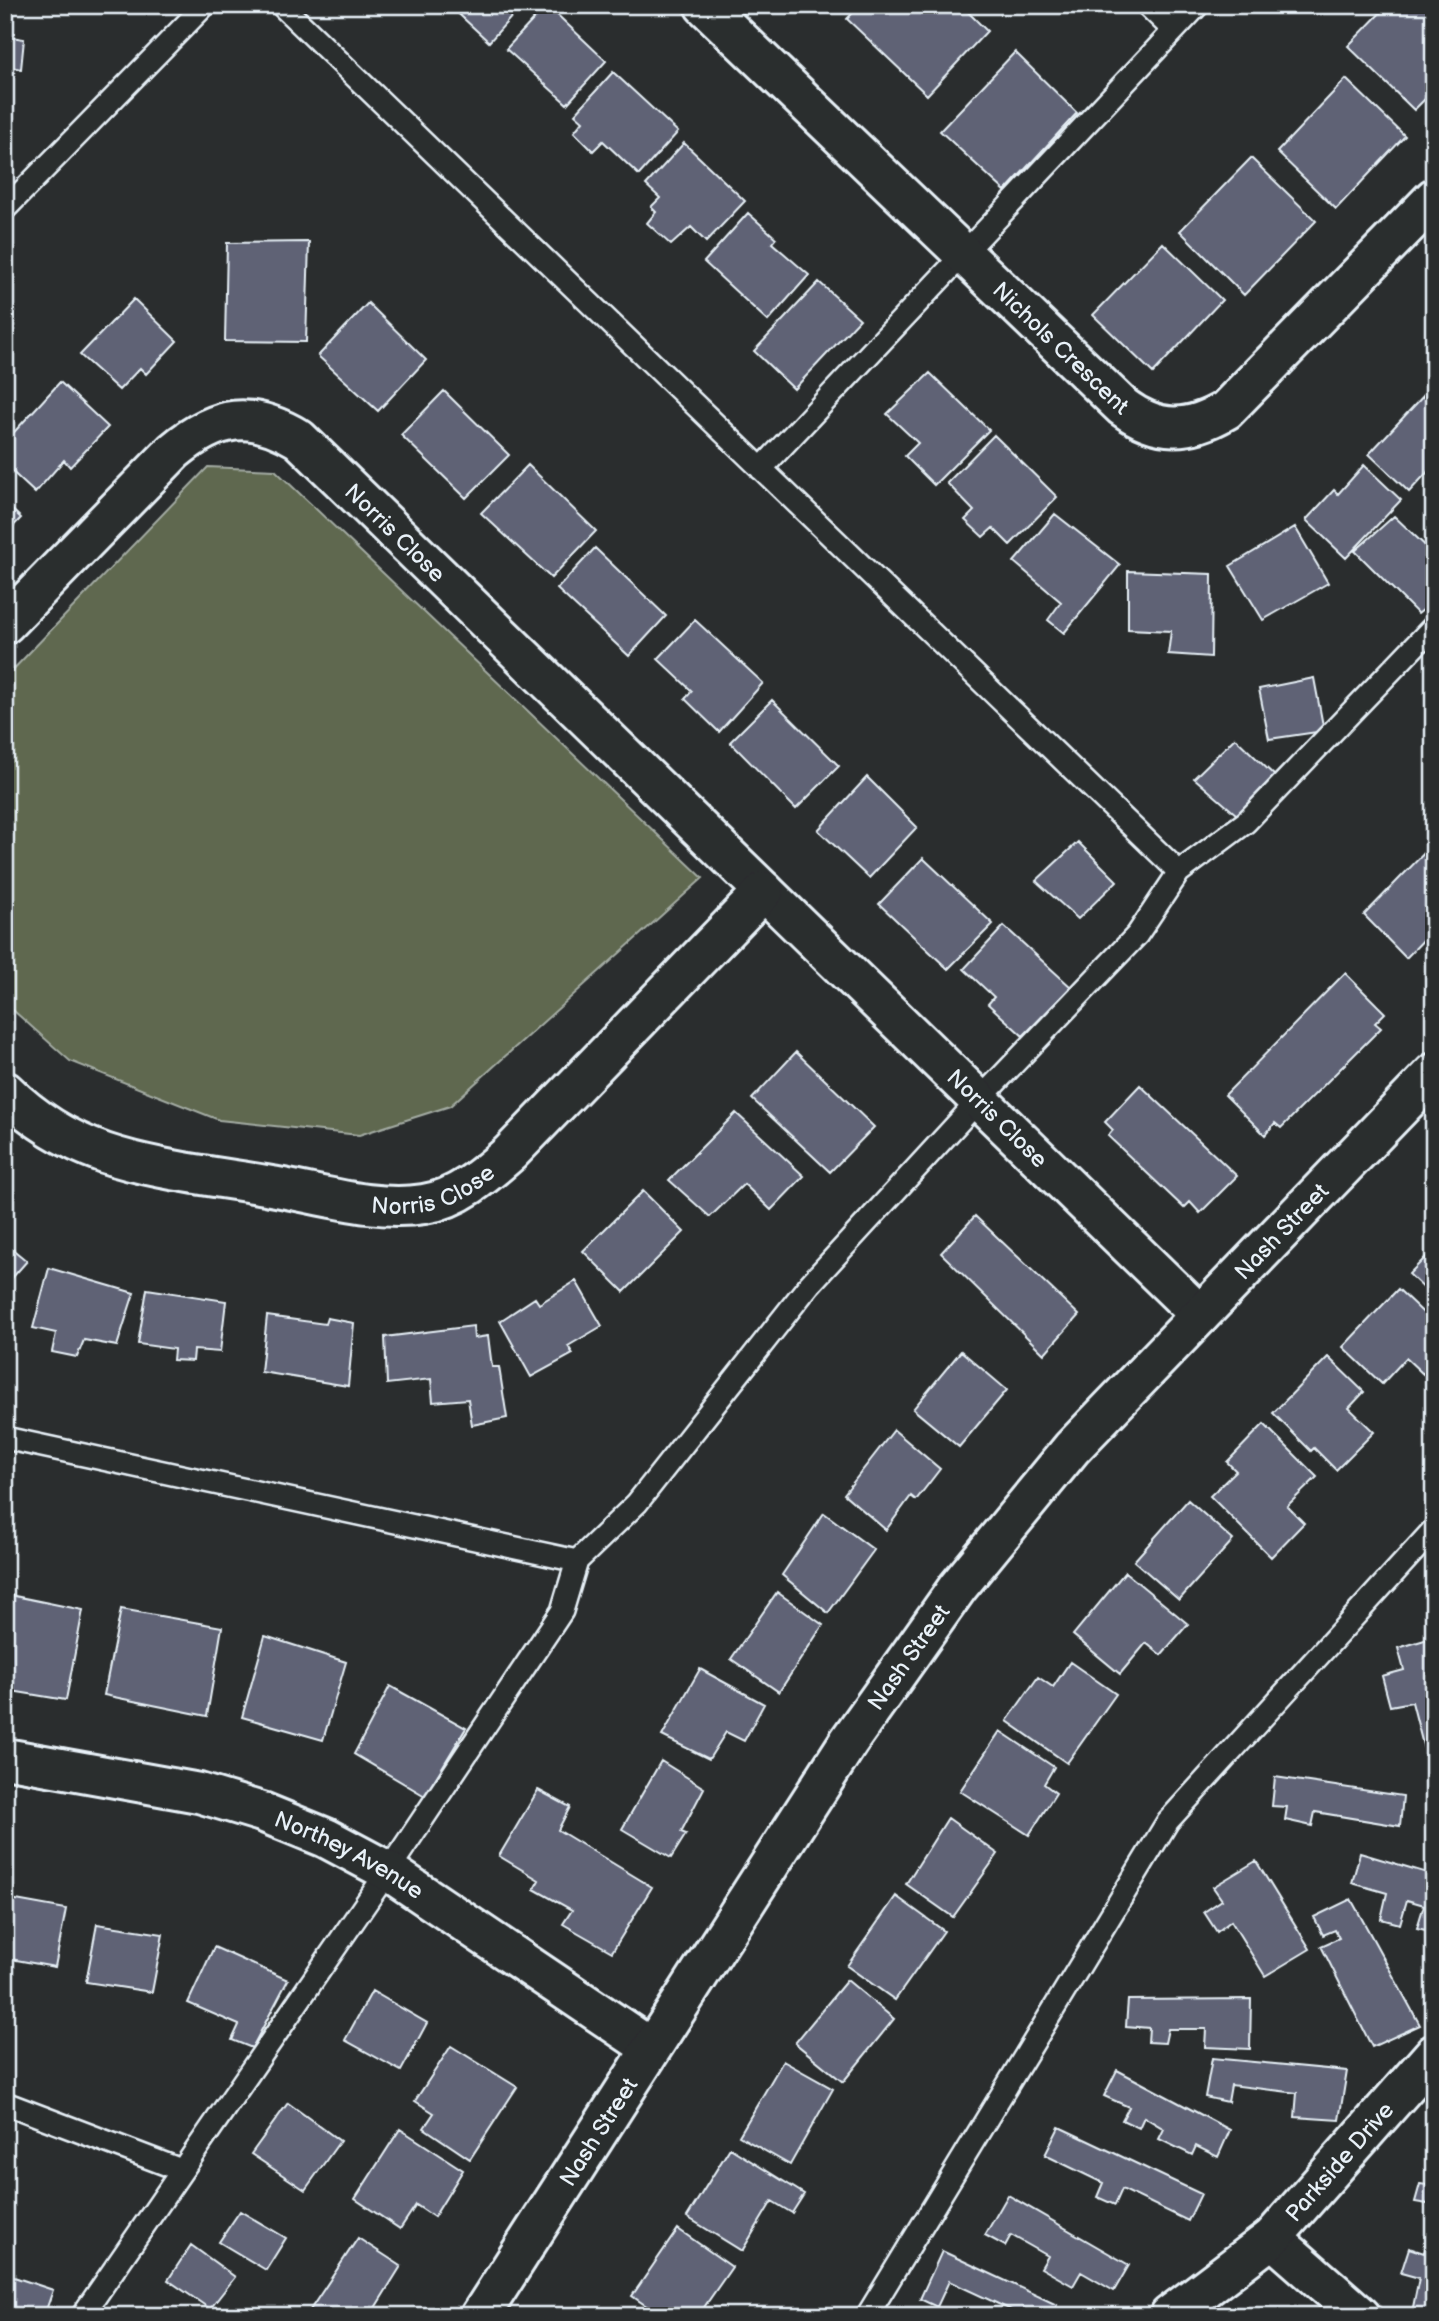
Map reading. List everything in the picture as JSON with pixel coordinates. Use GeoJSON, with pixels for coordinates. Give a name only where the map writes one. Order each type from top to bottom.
{"type":"FeatureCollection","features":[{"type":"Feature","properties":{"kind":"street","name":"Nichols Crescent"},"geometry":{"type":"LineString","coordinates":[[704,5],[1123,407],[1137,418],[1159,426],[1182,429],[1208,421],[1242,396],[1434,198]]}},
{"type":"Feature","properties":{"kind":"street","name":"Norris Close"},"geometry":{"type":"LineString","coordinates":[[5,624],[193,435],[240,419],[261,420],[299,439],[1200,1315]]}},
{"type":"Feature","properties":{"kind":"street","name":"Norris Close"},"geometry":{"type":"LineString","coordinates":[[5,1091],[41,1122],[72,1139],[142,1164],[377,1204],[426,1204],[455,1193],[481,1178],[510,1153],[764,891]]}},
{"type":"Feature","properties":{"kind":"street","name":"Nash Street"},"geometry":{"type":"LineString","coordinates":[[480,2316],[849,1741],[951,1597],[1072,1448],[1434,1073]]}},
{"type":"Feature","properties":{"kind":"street","name":"Northey Avenue"},"geometry":{"type":"LineString","coordinates":[[5,1758],[199,1793],[326,1838],[388,1871],[651,2048]]}},
{"type":"Feature","properties":{"kind":"street","name":"Parkside Drive"},"geometry":{"type":"LineString","coordinates":[[1170,2316],[1272,2238],[1434,2054]]}},
{"type":"Feature","properties":{"kind":"street","name":"Parkside Drive"},"geometry":{"type":"LineString","coordinates":[[1272,2238],[1360,2316]]}},
{"type":"Feature","properties":{"kind":"lane"},"geometry":{"type":"LineString","coordinates":[[5,209],[205,5]]}},
{"type":"Feature","properties":{"kind":"lane"},"geometry":{"type":"LineString","coordinates":[[281,5],[1179,872]]}},
{"type":"Feature","properties":{"kind":"lane"},"geometry":{"type":"LineString","coordinates":[[1147,5],[1173,30]]}},
{"type":"Feature","properties":{"kind":"lane"},"geometry":{"type":"LineString","coordinates":[[761,469],[1198,5]]}},
{"type":"Feature","properties":{"kind":"lane"},"geometry":{"type":"LineString","coordinates":[[82,2316],[388,1871],[562,1611],[577,1562],[636,1503],[809,1285],[979,1100],[1137,935],[1179,872],[1246,822],[1434,626]]}},
{"type":"Feature","properties":{"kind":"lane"},"geometry":{"type":"LineString","coordinates":[[5,1438],[577,1562]]}},
{"type":"Feature","properties":{"kind":"lane"},"geometry":{"type":"LineString","coordinates":[[867,2316],[1168,1821],[1434,1529]]}},
{"type":"Feature","properties":{"kind":"lane"},"geometry":{"type":"LineString","coordinates":[[5,2103],[181,2170]]}},
{"type":"Feature","properties":{"kind":"green space"},"geometry":{"type":"Polygon","coordinates":[[[208,467],[275,470],[703,878],[450,1106],[359,1135],[219,1120],[70,1061],[5,1003],[5,678],[208,467]]]}},
{"type":"Feature","properties":{"kind":"building"},"geometry":{"type":"Polygon","coordinates":[[[449,5],[522,5],[489,42],[449,5]]]}},
{"type":"Feature","properties":{"kind":"building"},"geometry":{"type":"Polygon","coordinates":[[[547,5],[606,61],[567,104],[506,49],[547,5]]]}},
{"type":"Feature","properties":{"kind":"building"},"geometry":{"type":"Polygon","coordinates":[[[860,5],[961,5],[987,31],[927,95],[847,19],[860,5]]]}},
{"type":"Feature","properties":{"kind":"building"},"geometry":{"type":"Polygon","coordinates":[[[1388,5],[1434,5],[1434,90],[1414,110],[1348,46],[1388,5]]]}},
{"type":"Feature","properties":{"kind":"building"},"geometry":{"type":"Polygon","coordinates":[[[5,36],[24,39],[21,69],[5,66],[5,36]]]}},
{"type":"Feature","properties":{"kind":"building"},"geometry":{"type":"Polygon","coordinates":[[[1015,52],[1077,113],[1005,191],[940,131],[1015,52]]]}},
{"type":"Feature","properties":{"kind":"building"},"geometry":{"type":"Polygon","coordinates":[[[613,72],[678,132],[639,175],[603,141],[593,151],[574,132],[583,121],[575,114],[613,72]]]}},
{"type":"Feature","properties":{"kind":"building"},"geometry":{"type":"Polygon","coordinates":[[[1346,79],[1405,136],[1336,209],[1277,152],[1346,79]]]}},
{"type":"Feature","properties":{"kind":"building"},"geometry":{"type":"Polygon","coordinates":[[[684,143],[745,201],[706,242],[691,227],[671,245],[647,223],[656,212],[651,207],[660,198],[646,185],[684,143]]]}},
{"type":"Feature","properties":{"kind":"building"},"geometry":{"type":"Polygon","coordinates":[[[1251,158],[1316,221],[1244,295],[1180,231],[1251,158]]]}},
{"type":"Feature","properties":{"kind":"building"},"geometry":{"type":"Polygon","coordinates":[[[748,213],[776,238],[772,243],[809,275],[768,321],[704,262],[748,213]]]}},
{"type":"Feature","properties":{"kind":"building"},"geometry":{"type":"Polygon","coordinates":[[[309,242],[306,342],[225,341],[227,243],[309,242]]]}},
{"type":"Feature","properties":{"kind":"building"},"geometry":{"type":"Polygon","coordinates":[[[1163,243],[1222,300],[1153,373],[1093,315],[1163,243]]]}},
{"type":"Feature","properties":{"kind":"building"},"geometry":{"type":"Polygon","coordinates":[[[819,282],[860,319],[794,389],[754,351],[819,282]]]}},
{"type":"Feature","properties":{"kind":"building"},"geometry":{"type":"Polygon","coordinates":[[[134,299],[177,341],[146,374],[140,368],[119,390],[80,355],[134,299]]]}},
{"type":"Feature","properties":{"kind":"building"},"geometry":{"type":"Polygon","coordinates":[[[368,303],[426,360],[378,411],[318,356],[368,303]]]}},
{"type":"Feature","properties":{"kind":"building"},"geometry":{"type":"Polygon","coordinates":[[[930,373],[989,430],[934,485],[905,456],[918,443],[887,414],[930,373]]]}},
{"type":"Feature","properties":{"kind":"building"},"geometry":{"type":"Polygon","coordinates":[[[60,382],[108,427],[70,467],[64,460],[35,493],[5,465],[5,442],[60,382]]]}},
{"type":"Feature","properties":{"kind":"building"},"geometry":{"type":"Polygon","coordinates":[[[444,391],[509,455],[466,498],[401,435],[444,391]]]}},
{"type":"Feature","properties":{"kind":"building"},"geometry":{"type":"Polygon","coordinates":[[[1427,392],[1434,398],[1434,465],[1409,492],[1369,454],[1427,392]]]}},
{"type":"Feature","properties":{"kind":"building"},"geometry":{"type":"Polygon","coordinates":[[[994,435],[1057,497],[1010,545],[993,528],[983,537],[965,520],[974,511],[947,483],[994,435]]]}},
{"type":"Feature","properties":{"kind":"building"},"geometry":{"type":"Polygon","coordinates":[[[528,465],[596,531],[551,578],[481,513],[528,465]]]}},
{"type":"Feature","properties":{"kind":"building"},"geometry":{"type":"Polygon","coordinates":[[[1364,465],[1401,500],[1346,558],[1306,520],[1334,490],[1338,494],[1364,465]]]}},
{"type":"Feature","properties":{"kind":"building"},"geometry":{"type":"Polygon","coordinates":[[[5,503],[21,518],[5,535],[5,503]]]}},
{"type":"Feature","properties":{"kind":"building"},"geometry":{"type":"Polygon","coordinates":[[[1055,514],[1120,565],[1064,633],[1048,620],[1061,602],[1014,562],[1055,514]]]}},
{"type":"Feature","properties":{"kind":"building"},"geometry":{"type":"Polygon","coordinates":[[[1394,516],[1434,554],[1434,601],[1418,614],[1355,551],[1394,516]]]}},
{"type":"Feature","properties":{"kind":"building"},"geometry":{"type":"Polygon","coordinates":[[[1295,527],[1328,583],[1263,620],[1230,566],[1295,527]]]}},
{"type":"Feature","properties":{"kind":"building"},"geometry":{"type":"Polygon","coordinates":[[[595,548],[666,616],[629,656],[557,589],[595,548]]]}},
{"type":"Feature","properties":{"kind":"building"},"geometry":{"type":"Polygon","coordinates":[[[1128,571],[1212,574],[1211,657],[1168,654],[1171,631],[1128,629],[1128,571]]]}},
{"type":"Feature","properties":{"kind":"building"},"geometry":{"type":"Polygon","coordinates":[[[695,620],[763,683],[719,732],[685,699],[692,691],[658,659],[695,620]]]}},
{"type":"Feature","properties":{"kind":"building"},"geometry":{"type":"Polygon","coordinates":[[[1314,678],[1324,731],[1269,739],[1259,689],[1314,678]]]}},
{"type":"Feature","properties":{"kind":"building"},"geometry":{"type":"Polygon","coordinates":[[[772,700],[839,766],[796,809],[730,742],[772,700]]]}},
{"type":"Feature","properties":{"kind":"building"},"geometry":{"type":"Polygon","coordinates":[[[1235,738],[1277,778],[1237,815],[1194,778],[1235,738]]]}},
{"type":"Feature","properties":{"kind":"building"},"geometry":{"type":"Polygon","coordinates":[[[867,777],[917,827],[869,878],[818,830],[867,777]]]}},
{"type":"Feature","properties":{"kind":"building"},"geometry":{"type":"Polygon","coordinates":[[[1078,842],[1117,881],[1078,919],[1036,881],[1078,842]]]}},
{"type":"Feature","properties":{"kind":"building"},"geometry":{"type":"Polygon","coordinates":[[[1434,843],[1434,929],[1406,958],[1364,915],[1434,843]]]}},
{"type":"Feature","properties":{"kind":"building"},"geometry":{"type":"Polygon","coordinates":[[[923,858],[993,924],[948,969],[879,904],[923,858]]]}},
{"type":"Feature","properties":{"kind":"building"},"geometry":{"type":"Polygon","coordinates":[[[1004,926],[1071,987],[1023,1036],[988,1004],[994,997],[964,969],[1004,926]]]}},
{"type":"Feature","properties":{"kind":"building"},"geometry":{"type":"Polygon","coordinates":[[[1345,973],[1385,1013],[1375,1023],[1381,1028],[1281,1128],[1275,1123],[1265,1135],[1225,1095],[1345,973]]]}},
{"type":"Feature","properties":{"kind":"building"},"geometry":{"type":"Polygon","coordinates":[[[796,1052],[874,1127],[830,1172],[752,1099],[796,1052]]]}},
{"type":"Feature","properties":{"kind":"building"},"geometry":{"type":"Polygon","coordinates":[[[1140,1085],[1237,1176],[1200,1213],[1190,1202],[1184,1208],[1108,1136],[1113,1130],[1105,1122],[1140,1085]]]}},
{"type":"Feature","properties":{"kind":"building"},"geometry":{"type":"Polygon","coordinates":[[[736,1113],[804,1176],[771,1210],[744,1184],[710,1217],[669,1180],[736,1113]]]}},
{"type":"Feature","properties":{"kind":"building"},"geometry":{"type":"Polygon","coordinates":[[[643,1191],[684,1232],[624,1292],[583,1251],[643,1191]]]}},
{"type":"Feature","properties":{"kind":"building"},"geometry":{"type":"Polygon","coordinates":[[[975,1216],[1079,1315],[1044,1354],[941,1253],[975,1216]]]}},
{"type":"Feature","properties":{"kind":"building"},"geometry":{"type":"Polygon","coordinates":[[[5,1243],[27,1261],[5,1286],[5,1243]]]}},
{"type":"Feature","properties":{"kind":"building"},"geometry":{"type":"Polygon","coordinates":[[[1434,1249],[1434,1298],[1409,1274],[1434,1249]]]}},
{"type":"Feature","properties":{"kind":"building"},"geometry":{"type":"Polygon","coordinates":[[[49,1268],[134,1293],[117,1346],[84,1340],[77,1357],[52,1352],[56,1333],[33,1328],[49,1268]]]}},
{"type":"Feature","properties":{"kind":"building"},"geometry":{"type":"Polygon","coordinates":[[[576,1281],[602,1326],[568,1346],[573,1354],[531,1377],[500,1321],[535,1298],[539,1304],[576,1281]]]}},
{"type":"Feature","properties":{"kind":"building"},"geometry":{"type":"Polygon","coordinates":[[[147,1289],[226,1301],[220,1352],[194,1350],[193,1361],[173,1360],[174,1349],[138,1344],[147,1289]]]}},
{"type":"Feature","properties":{"kind":"building"},"geometry":{"type":"Polygon","coordinates":[[[1398,1289],[1434,1323],[1434,1362],[1423,1374],[1406,1358],[1382,1384],[1343,1347],[1398,1289]]]}},
{"type":"Feature","properties":{"kind":"building"},"geometry":{"type":"Polygon","coordinates":[[[267,1316],[325,1324],[327,1318],[354,1323],[348,1386],[261,1372],[267,1316]]]}},
{"type":"Feature","properties":{"kind":"building"},"geometry":{"type":"Polygon","coordinates":[[[473,1326],[474,1338],[488,1336],[492,1367],[499,1367],[507,1418],[472,1425],[468,1399],[433,1402],[431,1379],[387,1384],[385,1337],[473,1326]]]}},
{"type":"Feature","properties":{"kind":"building"},"geometry":{"type":"Polygon","coordinates":[[[961,1351],[1007,1390],[959,1447],[913,1409],[961,1351]]]}},
{"type":"Feature","properties":{"kind":"building"},"geometry":{"type":"Polygon","coordinates":[[[1328,1357],[1364,1392],[1349,1408],[1374,1432],[1336,1470],[1314,1448],[1311,1451],[1273,1413],[1328,1357]]]}},
{"type":"Feature","properties":{"kind":"building"},"geometry":{"type":"Polygon","coordinates":[[[1264,1424],[1317,1477],[1287,1506],[1304,1523],[1271,1557],[1210,1496],[1236,1471],[1227,1462],[1264,1424]]]}},
{"type":"Feature","properties":{"kind":"building"},"geometry":{"type":"Polygon","coordinates":[[[894,1430],[940,1469],[916,1500],[911,1496],[886,1530],[844,1494],[894,1430]]]}},
{"type":"Feature","properties":{"kind":"building"},"geometry":{"type":"Polygon","coordinates":[[[1188,1500],[1233,1540],[1179,1600],[1134,1561],[1188,1500]]]}},
{"type":"Feature","properties":{"kind":"building"},"geometry":{"type":"Polygon","coordinates":[[[824,1513],[874,1550],[828,1613],[782,1575],[824,1513]]]}},
{"type":"Feature","properties":{"kind":"building"},"geometry":{"type":"Polygon","coordinates":[[[1125,1572],[1188,1624],[1161,1655],[1146,1643],[1120,1674],[1073,1635],[1125,1572]]]}},
{"type":"Feature","properties":{"kind":"building"},"geometry":{"type":"Polygon","coordinates":[[[777,1592],[823,1625],[779,1692],[731,1659],[777,1592]]]}},
{"type":"Feature","properties":{"kind":"building"},"geometry":{"type":"Polygon","coordinates":[[[5,1594],[83,1610],[66,1700],[5,1690],[5,1594]]]}},
{"type":"Feature","properties":{"kind":"building"},"geometry":{"type":"Polygon","coordinates":[[[121,1609],[222,1627],[207,1716],[104,1695],[121,1609]]]}},
{"type":"Feature","properties":{"kind":"building"},"geometry":{"type":"Polygon","coordinates":[[[265,1636],[346,1662],[323,1740],[242,1717],[265,1636]]]}},
{"type":"Feature","properties":{"kind":"building"},"geometry":{"type":"Polygon","coordinates":[[[1428,1639],[1434,1662],[1434,1788],[1412,1702],[1390,1706],[1382,1676],[1404,1670],[1398,1648],[1428,1639]]]}},
{"type":"Feature","properties":{"kind":"building"},"geometry":{"type":"Polygon","coordinates":[[[1070,1662],[1116,1694],[1067,1763],[1007,1721],[1038,1677],[1053,1687],[1070,1662]]]}},
{"type":"Feature","properties":{"kind":"building"},"geometry":{"type":"Polygon","coordinates":[[[700,1669],[764,1704],[744,1741],[726,1732],[709,1759],[662,1736],[700,1669]]]}},
{"type":"Feature","properties":{"kind":"building"},"geometry":{"type":"Polygon","coordinates":[[[390,1686],[466,1728],[425,1796],[354,1754],[390,1686]]]}},
{"type":"Feature","properties":{"kind":"building"},"geometry":{"type":"Polygon","coordinates":[[[1000,1731],[1054,1767],[1044,1784],[1056,1793],[1029,1835],[960,1791],[1000,1731]]]}},
{"type":"Feature","properties":{"kind":"building"},"geometry":{"type":"Polygon","coordinates":[[[661,1761],[704,1788],[681,1832],[686,1834],[671,1858],[622,1829],[661,1761]]]}},
{"type":"Feature","properties":{"kind":"building"},"geometry":{"type":"Polygon","coordinates":[[[1275,1777],[1403,1796],[1400,1826],[1315,1812],[1312,1826],[1285,1820],[1287,1807],[1272,1806],[1275,1777]]]}},
{"type":"Feature","properties":{"kind":"building"},"geometry":{"type":"Polygon","coordinates":[[[538,1790],[570,1807],[558,1830],[652,1887],[612,1952],[563,1924],[572,1910],[534,1889],[539,1880],[499,1856],[538,1790]]]}},
{"type":"Feature","properties":{"kind":"building"},"geometry":{"type":"Polygon","coordinates":[[[948,1818],[998,1854],[953,1917],[906,1884],[948,1818]]]}},
{"type":"Feature","properties":{"kind":"building"},"geometry":{"type":"Polygon","coordinates":[[[1360,1853],[1434,1875],[1434,1932],[1417,1928],[1424,1905],[1407,1900],[1400,1924],[1381,1919],[1387,1893],[1352,1883],[1360,1853]]]}},
{"type":"Feature","properties":{"kind":"building"},"geometry":{"type":"Polygon","coordinates":[[[1256,1861],[1310,1949],[1265,1976],[1231,1921],[1217,1932],[1204,1912],[1222,1900],[1213,1887],[1256,1861]]]}},
{"type":"Feature","properties":{"kind":"building"},"geometry":{"type":"Polygon","coordinates":[[[896,1896],[944,1931],[895,2000],[847,1966],[896,1896]]]}},
{"type":"Feature","properties":{"kind":"building"},"geometry":{"type":"Polygon","coordinates":[[[5,1898],[66,1909],[55,1967],[5,1958],[5,1898]]]}},
{"type":"Feature","properties":{"kind":"building"},"geometry":{"type":"Polygon","coordinates":[[[1351,1899],[1420,2025],[1372,2047],[1321,1946],[1339,1938],[1335,1930],[1323,1935],[1314,1917],[1351,1899]]]}},
{"type":"Feature","properties":{"kind":"building"},"geometry":{"type":"Polygon","coordinates":[[[97,1924],[163,1934],[152,1992],[86,1982],[97,1924]]]}},
{"type":"Feature","properties":{"kind":"building"},"geometry":{"type":"Polygon","coordinates":[[[214,1947],[288,1980],[252,2048],[232,2040],[239,2025],[188,2003],[214,1947]]]}},
{"type":"Feature","properties":{"kind":"building"},"geometry":{"type":"Polygon","coordinates":[[[847,1980],[894,2019],[843,2082],[795,2043],[847,1980]]]}},
{"type":"Feature","properties":{"kind":"building"},"geometry":{"type":"Polygon","coordinates":[[[372,1991],[427,2023],[401,2071],[345,2040],[372,1991]]]}},
{"type":"Feature","properties":{"kind":"building"},"geometry":{"type":"Polygon","coordinates":[[[1251,1999],[1250,2049],[1205,2047],[1206,2029],[1168,2029],[1165,2043],[1148,2042],[1149,2028],[1126,2026],[1128,2000],[1251,1999]]]}},
{"type":"Feature","properties":{"kind":"building"},"geometry":{"type":"Polygon","coordinates":[[[451,2046],[517,2087],[470,2159],[424,2128],[434,2113],[415,2101],[451,2046]]]}},
{"type":"Feature","properties":{"kind":"building"},"geometry":{"type":"Polygon","coordinates":[[[1212,2058],[1347,2071],[1339,2120],[1295,2117],[1297,2093],[1231,2085],[1228,2102],[1205,2097],[1212,2058]]]}},
{"type":"Feature","properties":{"kind":"building"},"geometry":{"type":"Polygon","coordinates":[[[783,2061],[833,2089],[790,2165],[739,2136],[783,2061]]]}},
{"type":"Feature","properties":{"kind":"building"},"geometry":{"type":"Polygon","coordinates":[[[1117,2070],[1230,2130],[1218,2157],[1196,2146],[1192,2155],[1159,2139],[1164,2129],[1144,2117],[1139,2128],[1122,2120],[1129,2107],[1104,2096],[1117,2070]]]}},
{"type":"Feature","properties":{"kind":"building"},"geometry":{"type":"Polygon","coordinates":[[[288,2103],[340,2141],[305,2190],[251,2154],[288,2103]]]}},
{"type":"Feature","properties":{"kind":"building"},"geometry":{"type":"Polygon","coordinates":[[[1059,2127],[1201,2194],[1188,2221],[1122,2189],[1115,2205],[1097,2197],[1103,2183],[1045,2155],[1059,2127]]]}},
{"type":"Feature","properties":{"kind":"building"},"geometry":{"type":"Polygon","coordinates":[[[400,2129],[463,2170],[434,2217],[416,2205],[400,2229],[355,2199],[400,2129]]]}},
{"type":"Feature","properties":{"kind":"building"},"geometry":{"type":"Polygon","coordinates":[[[730,2148],[804,2194],[792,2213],[772,2201],[742,2251],[687,2217],[730,2148]]]}},
{"type":"Feature","properties":{"kind":"building"},"geometry":{"type":"Polygon","coordinates":[[[1420,2184],[1434,2186],[1434,2205],[1415,2202],[1420,2184]]]}},
{"type":"Feature","properties":{"kind":"building"},"geometry":{"type":"Polygon","coordinates":[[[1008,2195],[1129,2265],[1114,2291],[1081,2272],[1073,2286],[1041,2268],[1048,2256],[1011,2235],[1005,2246],[985,2235],[1008,2195]]]}},
{"type":"Feature","properties":{"kind":"building"},"geometry":{"type":"Polygon","coordinates":[[[240,2211],[286,2238],[266,2270],[219,2242],[240,2211]]]}},
{"type":"Feature","properties":{"kind":"building"},"geometry":{"type":"Polygon","coordinates":[[[1434,2216],[1434,2316],[1423,2316],[1412,2312],[1419,2278],[1401,2273],[1409,2248],[1424,2253],[1434,2216]]]}},
{"type":"Feature","properties":{"kind":"building"},"geometry":{"type":"Polygon","coordinates":[[[678,2229],[732,2267],[698,2316],[661,2316],[632,2296],[678,2229]]]}},
{"type":"Feature","properties":{"kind":"building"},"geometry":{"type":"Polygon","coordinates":[[[358,2238],[401,2266],[370,2316],[312,2316],[308,2313],[358,2238]]]}},
{"type":"Feature","properties":{"kind":"building"},"geometry":{"type":"Polygon","coordinates":[[[191,2245],[235,2277],[210,2309],[168,2280],[191,2245]]]}},
{"type":"Feature","properties":{"kind":"building"},"geometry":{"type":"Polygon","coordinates":[[[942,2251],[1057,2305],[1052,2316],[1024,2316],[949,2281],[937,2307],[920,2299],[942,2251]]]}},
{"type":"Feature","properties":{"kind":"building"},"geometry":{"type":"Polygon","coordinates":[[[5,2274],[53,2290],[44,2316],[5,2316],[5,2274]]]}}]}
